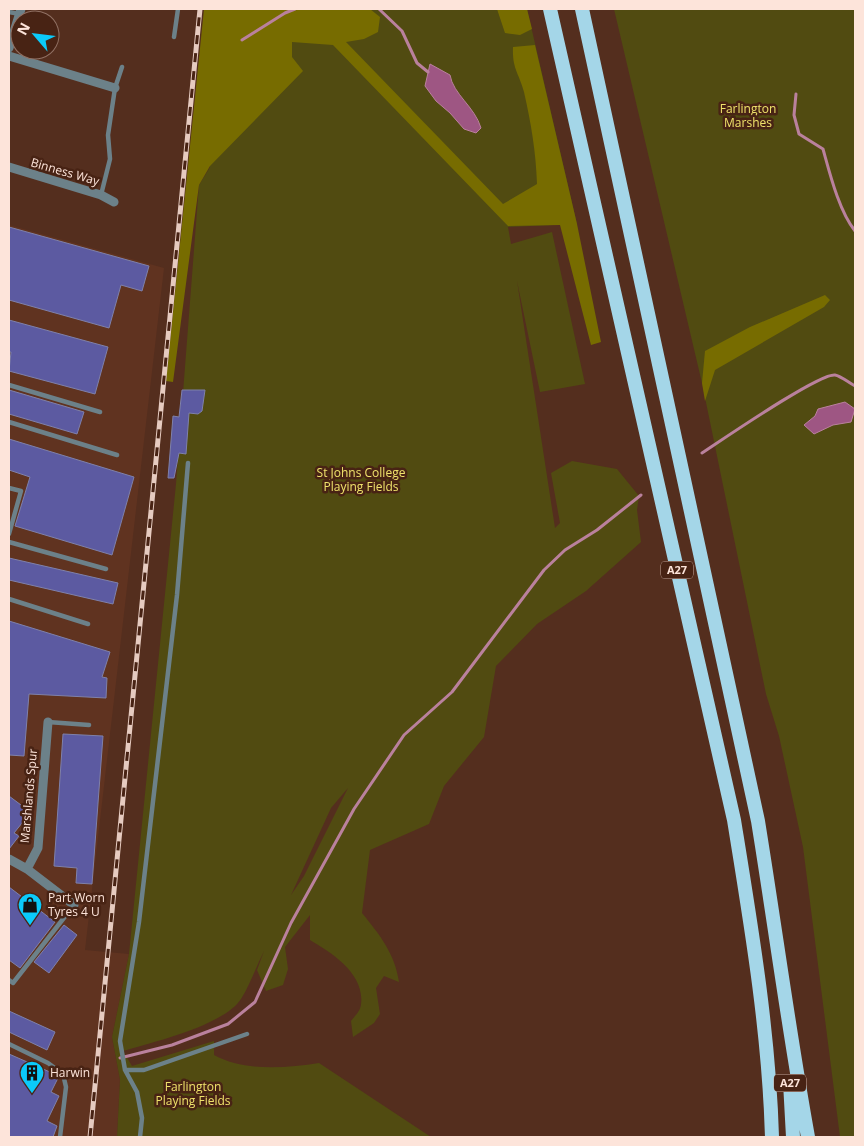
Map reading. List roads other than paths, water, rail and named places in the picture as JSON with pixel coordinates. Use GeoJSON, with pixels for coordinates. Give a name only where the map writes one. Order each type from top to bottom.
{"type":"FeatureCollection","features":[{"type":"Feature","properties":{"kind":"highway","name":"A27"},"geometry":{"type":"LineString","coordinates":[[550,9],[734,820],[754,939],[771,1093],[772,1137]]}},
{"type":"Feature","properties":{"kind":"highway","name":"A27"},"geometry":{"type":"LineString","coordinates":[[582,9],[758,821],[775,923],[788,1029],[793,1137]]}},
{"type":"Feature","properties":{"kind":"highway"},"geometry":{"type":"LineString","coordinates":[[788,1029],[808,1137]]}},
{"type":"Feature","properties":{"kind":"street"},"geometry":{"type":"LineString","coordinates":[[9,56],[115,88]]}},
{"type":"Feature","properties":{"kind":"street","name":"Binness Way"},"geometry":{"type":"LineString","coordinates":[[9,167],[101,195],[114,202]]}},
{"type":"Feature","properties":{"kind":"street","name":"Marshlands Spur"},"geometry":{"type":"LineString","coordinates":[[27,869],[38,848],[40,837],[48,722]]}},
{"type":"Feature","properties":{"kind":"street"},"geometry":{"type":"LineString","coordinates":[[10,861],[27,869],[74,906]]}},
{"type":"Feature","properties":{"kind":"lane"},"geometry":{"type":"LineString","coordinates":[[174,37],[178,9]]}},
{"type":"Feature","properties":{"kind":"lane"},"geometry":{"type":"LineString","coordinates":[[101,195],[110,159],[108,135],[115,88],[122,67]]}},
{"type":"Feature","properties":{"kind":"lane"},"geometry":{"type":"LineString","coordinates":[[9,385],[100,412]]}},
{"type":"Feature","properties":{"kind":"lane"},"geometry":{"type":"LineString","coordinates":[[9,422],[117,455]]}},
{"type":"Feature","properties":{"kind":"lane"},"geometry":{"type":"LineString","coordinates":[[140,1137],[142,1118],[137,1092],[122,1062],[120,1036],[139,922],[177,595],[188,463]]}},
{"type":"Feature","properties":{"kind":"lane"},"geometry":{"type":"LineString","coordinates":[[9,488],[21,491],[9,534]]}},
{"type":"Feature","properties":{"kind":"lane"},"geometry":{"type":"LineString","coordinates":[[9,542],[106,569]]}},
{"type":"Feature","properties":{"kind":"lane"},"geometry":{"type":"LineString","coordinates":[[9,600],[88,624]]}},
{"type":"Feature","properties":{"kind":"lane"},"geometry":{"type":"LineString","coordinates":[[48,722],[89,725]]}},
{"type":"Feature","properties":{"kind":"lane"},"geometry":{"type":"LineString","coordinates":[[9,980],[13,984],[74,906]]}},
{"type":"Feature","properties":{"kind":"lane"},"geometry":{"type":"LineString","coordinates":[[125,1070],[144,1070],[247,1034]]}},
{"type":"Feature","properties":{"kind":"lane"},"geometry":{"type":"LineString","coordinates":[[9,1044],[48,1063],[63,1074],[66,1087],[60,1137]]}},
{"type":"Feature","properties":{"kind":"waterway"},"geometry":{"type":"LineString","coordinates":[[242,40],[285,13],[295,9]]}},
{"type":"Feature","properties":{"kind":"waterway"},"geometry":{"type":"LineString","coordinates":[[379,9],[402,31],[417,63],[428,72]]}},
{"type":"Feature","properties":{"kind":"waterway"},"geometry":{"type":"LineString","coordinates":[[796,94],[794,115],[799,134],[823,149],[840,203],[849,223],[855,231]]}},
{"type":"Feature","properties":{"kind":"waterway"},"geometry":{"type":"LineString","coordinates":[[702,453],[791,395],[826,377],[835,375],[855,386]]}},
{"type":"Feature","properties":{"kind":"waterway"},"geometry":{"type":"LineString","coordinates":[[120,1058],[172,1045],[228,1024],[255,1002],[291,923],[354,809],[404,735],[452,692],[544,570],[565,550],[597,530],[641,495]]}},
{"type":"Feature","properties":{"kind":"railway"},"geometry":{"type":"LineString","coordinates":[[90,1137],[200,9]]}},
{"type":"Feature","properties":{"kind":"place","name":"Part Worn Tyres 4 U"},"geometry":{"type":"Point","coordinates":[30,926]}},
{"type":"Feature","properties":{"kind":"place","name":"Harwin"},"geometry":{"type":"Point","coordinates":[32,1094]}},
{"type":"Feature","properties":{"kind":"park label","name":"Farlington Marshes"},"geometry":{"type":"Point","coordinates":[748,116]}},
{"type":"Feature","properties":{"kind":"park label","name":"St Johns College Playing Fields"},"geometry":{"type":"Point","coordinates":[361,480]}},
{"type":"Feature","properties":{"kind":"park label","name":"Farlington Playing Fields"},"geometry":{"type":"Point","coordinates":[193,1094]}}]}
